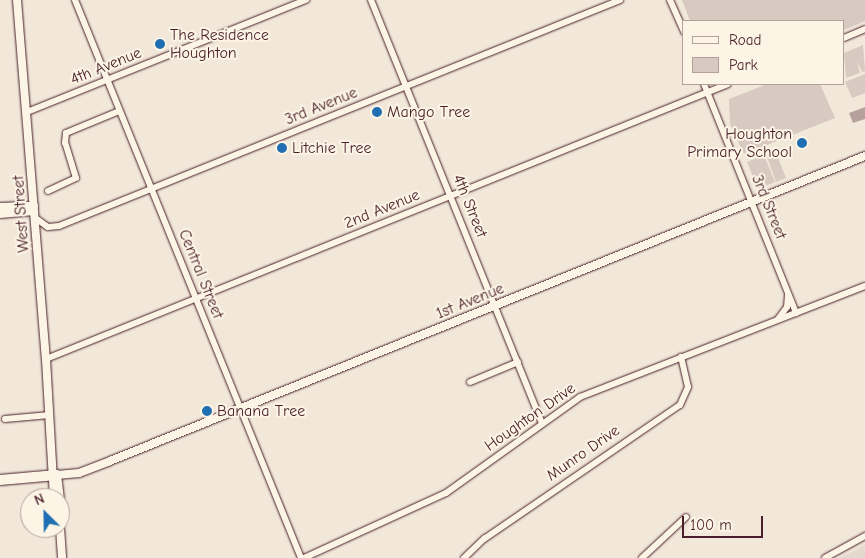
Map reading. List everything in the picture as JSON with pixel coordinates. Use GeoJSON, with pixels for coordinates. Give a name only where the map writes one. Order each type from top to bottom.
{"type":"FeatureCollection","features":[{"type":"Feature","properties":{"kind":"highway"},"geometry":{"type":"LineString","coordinates":[[0,474],[54,473]]}},
{"type":"Feature","properties":{"kind":"highway"},"geometry":{"type":"LineString","coordinates":[[0,480],[54,473]]}},
{"type":"Feature","properties":{"kind":"main road","name":"West Street"},"geometry":{"type":"LineString","coordinates":[[17,0],[46,359],[54,488]]}},
{"type":"Feature","properties":{"kind":"main road","name":"1st Avenue"},"geometry":{"type":"LineString","coordinates":[[54,473],[85,470],[865,156]]}},
{"type":"Feature","properties":{"kind":"main road"},"geometry":{"type":"LineString","coordinates":[[0,208],[34,211]]}},
{"type":"Feature","properties":{"kind":"main road"},"geometry":{"type":"LineString","coordinates":[[0,214],[34,211]]}},
{"type":"Feature","properties":{"kind":"main road","name":"West Street"},"geometry":{"type":"LineString","coordinates":[[54,473],[58,488]]}},
{"type":"Feature","properties":{"kind":"main road"},"geometry":{"type":"LineString","coordinates":[[61,538],[62,558]]}},
{"type":"Feature","properties":{"kind":"street","name":"Central Street"},"geometry":{"type":"LineString","coordinates":[[75,0],[240,409],[303,558]]}},
{"type":"Feature","properties":{"kind":"street","name":"4th Avenue"},"geometry":{"type":"LineString","coordinates":[[27,112],[306,0]]}},
{"type":"Feature","properties":{"kind":"street","name":"4th Street"},"geometry":{"type":"LineString","coordinates":[[372,0],[542,423]]}},
{"type":"Feature","properties":{"kind":"street","name":"3rd Avenue"},"geometry":{"type":"LineString","coordinates":[[34,211],[44,226],[54,228],[620,0]]}},
{"type":"Feature","properties":{"kind":"street"},"geometry":{"type":"LineString","coordinates":[[670,0],[682,27]]}},
{"type":"Feature","properties":{"kind":"street"},"geometry":{"type":"LineString","coordinates":[[845,38],[865,30]]}},
{"type":"Feature","properties":{"kind":"street","name":"3rd Street"},"geometry":{"type":"LineString","coordinates":[[704,85],[796,314]]}},
{"type":"Feature","properties":{"kind":"street","name":"2nd Avenue"},"geometry":{"type":"LineString","coordinates":[[46,359],[726,85]]}},
{"type":"Feature","properties":{"kind":"street"},"geometry":{"type":"LineString","coordinates":[[48,191],[76,178],[65,143],[66,133],[119,111]]}},
{"type":"Feature","properties":{"kind":"street","name":"Houghton Drive"},"geometry":{"type":"LineString","coordinates":[[303,558],[446,493],[580,396],[865,286]]}},
{"type":"Feature","properties":{"kind":"street"},"geometry":{"type":"LineString","coordinates":[[776,321],[787,308],[788,291]]}},
{"type":"Feature","properties":{"kind":"street","name":"Munro Drive"},"geometry":{"type":"LineString","coordinates":[[464,558],[484,539],[680,405],[686,398],[688,384],[681,358]]}},
{"type":"Feature","properties":{"kind":"street"},"geometry":{"type":"LineString","coordinates":[[470,382],[518,362]]}},
{"type":"Feature","properties":{"kind":"street"},"geometry":{"type":"LineString","coordinates":[[5,419],[50,416]]}},
{"type":"Feature","properties":{"kind":"street"},"geometry":{"type":"LineString","coordinates":[[642,558],[686,516]]}},
{"type":"Feature","properties":{"kind":"street"},"geometry":{"type":"LineString","coordinates":[[825,558],[865,536]]}},
{"type":"Feature","properties":{"kind":"shaded area"},"geometry":{"type":"Polygon","coordinates":[[[865,107],[865,119],[853,123],[849,113],[865,107]]]}},
{"type":"Feature","properties":{"kind":"shaded area"},"geometry":{"type":"Polygon","coordinates":[[[865,545],[865,558],[840,558],[865,545]]]}},
{"type":"Feature","properties":{"kind":"green space"},"geometry":{"type":"Polygon","coordinates":[[[682,0],[865,0],[865,21],[845,30],[845,20],[690,20],[682,0]]]}},
{"type":"Feature","properties":{"kind":"green space"},"geometry":{"type":"Polygon","coordinates":[[[863,45],[865,71],[862,72],[857,61],[860,73],[846,78],[845,53],[863,45]]]}},
{"type":"Feature","properties":{"kind":"green space"},"geometry":{"type":"Polygon","coordinates":[[[865,74],[865,93],[852,98],[845,82],[865,74]]]}},
{"type":"Feature","properties":{"kind":"green space"},"geometry":{"type":"Polygon","coordinates":[[[764,85],[820,85],[835,118],[744,154],[730,124],[729,99],[764,85]]]}},
{"type":"Feature","properties":{"kind":"green space"},"geometry":{"type":"Polygon","coordinates":[[[775,150],[786,178],[776,182],[766,154],[775,150]]]}},
{"type":"Feature","properties":{"kind":"green space"},"geometry":{"type":"Polygon","coordinates":[[[764,155],[775,182],[758,189],[747,162],[764,155]]]}},
{"type":"Feature","properties":{"kind":"place","name":"The Residence Houghton"},"geometry":{"type":"Point","coordinates":[160,44]}},
{"type":"Feature","properties":{"kind":"place","name":"Mango Tree"},"geometry":{"type":"Point","coordinates":[377,112]}},
{"type":"Feature","properties":{"kind":"place","name":"Houghton Primary School"},"geometry":{"type":"Point","coordinates":[802,143]}},
{"type":"Feature","properties":{"kind":"place","name":"Litchie Tree"},"geometry":{"type":"Point","coordinates":[282,148]}},
{"type":"Feature","properties":{"kind":"place","name":"Banana Tree"},"geometry":{"type":"Point","coordinates":[207,411]}}]}
